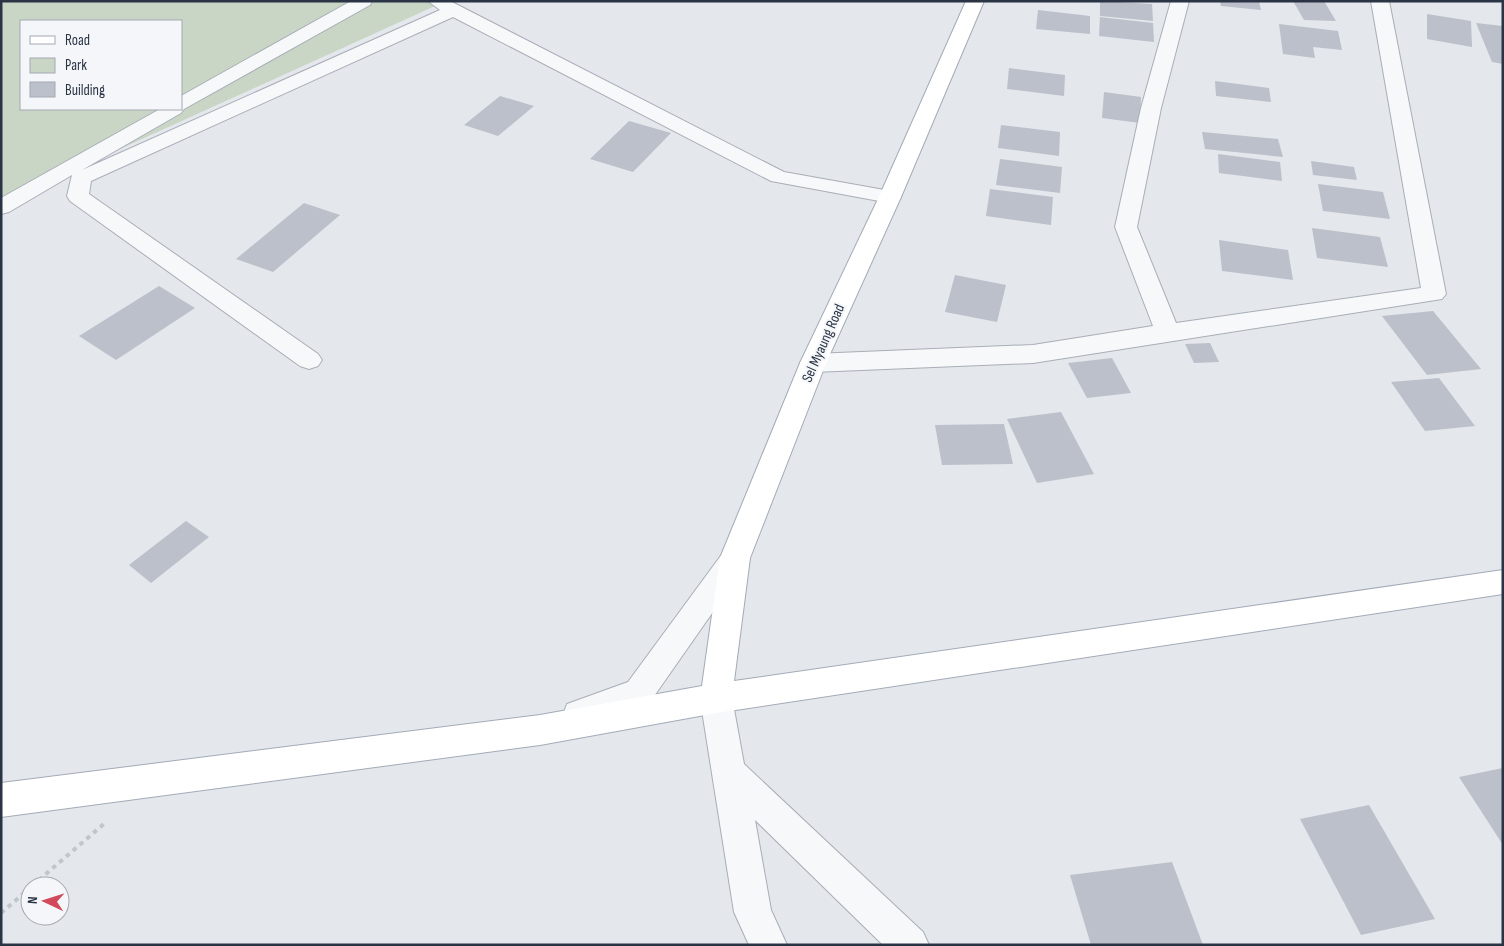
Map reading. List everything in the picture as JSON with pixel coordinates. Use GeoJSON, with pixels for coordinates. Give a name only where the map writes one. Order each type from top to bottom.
{"type":"FeatureCollection","features":[{"type":"Feature","properties":{"kind":"main road","name":"Sel Myaung Road"},"geometry":{"type":"LineString","coordinates":[[716,698],[734,558],[813,363],[890,198],[975,1]]}},
{"type":"Feature","properties":{"kind":"main road"},"geometry":{"type":"LineString","coordinates":[[1,800],[540,730],[716,698],[1500,586]]}},
{"type":"Feature","properties":{"kind":"street"},"geometry":{"type":"LineString","coordinates":[[182,103],[364,1]]}},
{"type":"Feature","properties":{"kind":"street"},"geometry":{"type":"LineString","coordinates":[[1168,332],[1126,227],[1151,108],[1180,1]]}},
{"type":"Feature","properties":{"kind":"street"},"geometry":{"type":"LineString","coordinates":[[813,363],[1033,354],[1168,332],[1434,294],[1380,1]]}},
{"type":"Feature","properties":{"kind":"street"},"geometry":{"type":"LineString","coordinates":[[309,360],[78,196],[81,178],[444,6],[778,176],[890,198]]}},
{"type":"Feature","properties":{"kind":"street"},"geometry":{"type":"LineString","coordinates":[[1,207],[172,110]]}},
{"type":"Feature","properties":{"kind":"street"},"geometry":{"type":"LineString","coordinates":[[540,730],[639,692],[734,558]]}},
{"type":"Feature","properties":{"kind":"street"},"geometry":{"type":"LineString","coordinates":[[716,698],[753,912],[768,945]]}},
{"type":"Feature","properties":{"kind":"street"},"geometry":{"type":"LineString","coordinates":[[728,771],[910,945]]}},
{"type":"Feature","properties":{"kind":"path"},"geometry":{"type":"LineString","coordinates":[[44,876],[111,818]]}},
{"type":"Feature","properties":{"kind":"path"},"geometry":{"type":"LineString","coordinates":[[1,913],[20,897]]}},
{"type":"Feature","properties":{"kind":"green space"},"geometry":{"type":"Polygon","coordinates":[[[1,1],[446,1],[1,203],[1,1]]]}},
{"type":"Feature","properties":{"kind":"building"},"geometry":{"type":"Polygon","coordinates":[[[1100,1],[1152,4],[1153,21],[1100,16],[1100,1]]]}},
{"type":"Feature","properties":{"kind":"building"},"geometry":{"type":"Polygon","coordinates":[[[1220,1],[1259,1],[1261,10],[1221,6],[1220,1]]]}},
{"type":"Feature","properties":{"kind":"building"},"geometry":{"type":"Polygon","coordinates":[[[1293,1],[1324,1],[1336,21],[1304,20],[1293,1]]]}},
{"type":"Feature","properties":{"kind":"building"},"geometry":{"type":"Polygon","coordinates":[[[1038,10],[1090,16],[1090,34],[1036,29],[1038,10]]]}},
{"type":"Feature","properties":{"kind":"building"},"geometry":{"type":"Polygon","coordinates":[[[1427,14],[1471,21],[1472,47],[1427,39],[1427,14]]]}},
{"type":"Feature","properties":{"kind":"building"},"geometry":{"type":"Polygon","coordinates":[[[1100,17],[1153,23],[1154,42],[1099,36],[1100,17]]]}},
{"type":"Feature","properties":{"kind":"building"},"geometry":{"type":"Polygon","coordinates":[[[1476,23],[1503,26],[1503,64],[1492,62],[1476,23]]]}},
{"type":"Feature","properties":{"kind":"building"},"geometry":{"type":"Polygon","coordinates":[[[1279,24],[1338,31],[1342,50],[1313,47],[1315,58],[1283,54],[1279,24]]]}},
{"type":"Feature","properties":{"kind":"building"},"geometry":{"type":"Polygon","coordinates":[[[1009,68],[1065,75],[1064,96],[1007,89],[1009,68]]]}},
{"type":"Feature","properties":{"kind":"building"},"geometry":{"type":"Polygon","coordinates":[[[1215,81],[1269,88],[1271,102],[1216,96],[1215,81]]]}},
{"type":"Feature","properties":{"kind":"building"},"geometry":{"type":"Polygon","coordinates":[[[1104,92],[1141,97],[1140,123],[1102,118],[1104,92]]]}},
{"type":"Feature","properties":{"kind":"building"},"geometry":{"type":"Polygon","coordinates":[[[500,96],[534,106],[498,136],[464,125],[500,96]]]}},
{"type":"Feature","properties":{"kind":"building"},"geometry":{"type":"Polygon","coordinates":[[[629,121],[671,133],[633,172],[590,159],[629,121]]]}},
{"type":"Feature","properties":{"kind":"building"},"geometry":{"type":"Polygon","coordinates":[[[1001,125],[1060,132],[1059,156],[998,148],[1001,125]]]}},
{"type":"Feature","properties":{"kind":"building"},"geometry":{"type":"Polygon","coordinates":[[[1202,132],[1278,139],[1283,157],[1205,149],[1202,132]]]}},
{"type":"Feature","properties":{"kind":"building"},"geometry":{"type":"Polygon","coordinates":[[[1218,154],[1280,162],[1282,181],[1219,173],[1218,154]]]}},
{"type":"Feature","properties":{"kind":"building"},"geometry":{"type":"Polygon","coordinates":[[[1000,159],[1062,167],[1060,193],[996,185],[1000,159]]]}},
{"type":"Feature","properties":{"kind":"building"},"geometry":{"type":"Polygon","coordinates":[[[1311,161],[1354,167],[1357,180],[1313,175],[1311,161]]]}},
{"type":"Feature","properties":{"kind":"building"},"geometry":{"type":"Polygon","coordinates":[[[1318,184],[1383,192],[1390,219],[1323,211],[1318,184]]]}},
{"type":"Feature","properties":{"kind":"building"},"geometry":{"type":"Polygon","coordinates":[[[990,189],[1053,197],[1051,225],[986,216],[990,189]]]}},
{"type":"Feature","properties":{"kind":"building"},"geometry":{"type":"Polygon","coordinates":[[[304,203],[340,215],[273,272],[236,259],[304,203]]]}},
{"type":"Feature","properties":{"kind":"building"},"geometry":{"type":"Polygon","coordinates":[[[1312,228],[1380,237],[1388,267],[1317,258],[1312,228]]]}},
{"type":"Feature","properties":{"kind":"building"},"geometry":{"type":"Polygon","coordinates":[[[1219,240],[1288,250],[1293,280],[1222,271],[1219,240]]]}},
{"type":"Feature","properties":{"kind":"building"},"geometry":{"type":"Polygon","coordinates":[[[955,275],[1006,285],[997,322],[945,312],[955,275]]]}},
{"type":"Feature","properties":{"kind":"building"},"geometry":{"type":"Polygon","coordinates":[[[159,286],[195,308],[116,360],[79,336],[159,286]]]}},
{"type":"Feature","properties":{"kind":"building"},"geometry":{"type":"Polygon","coordinates":[[[1433,311],[1481,369],[1427,375],[1382,316],[1433,311]]]}},
{"type":"Feature","properties":{"kind":"building"},"geometry":{"type":"Polygon","coordinates":[[[1210,343],[1219,362],[1194,363],[1185,344],[1210,343]]]}},
{"type":"Feature","properties":{"kind":"building"},"geometry":{"type":"Polygon","coordinates":[[[1112,358],[1131,393],[1087,398],[1068,363],[1112,358]]]}},
{"type":"Feature","properties":{"kind":"building"},"geometry":{"type":"Polygon","coordinates":[[[1439,378],[1475,426],[1425,431],[1391,382],[1439,378]]]}},
{"type":"Feature","properties":{"kind":"building"},"geometry":{"type":"Polygon","coordinates":[[[1061,412],[1094,474],[1037,483],[1007,419],[1061,412]]]}},
{"type":"Feature","properties":{"kind":"building"},"geometry":{"type":"Polygon","coordinates":[[[1004,424],[1013,464],[942,465],[935,425],[1004,424]]]}},
{"type":"Feature","properties":{"kind":"building"},"geometry":{"type":"Polygon","coordinates":[[[186,521],[209,537],[151,583],[129,565],[186,521]]]}},
{"type":"Feature","properties":{"kind":"building"},"geometry":{"type":"Polygon","coordinates":[[[1503,768],[1503,845],[1459,777],[1503,768]]]}},
{"type":"Feature","properties":{"kind":"building"},"geometry":{"type":"Polygon","coordinates":[[[1369,805],[1435,919],[1361,935],[1300,819],[1369,805]]]}},
{"type":"Feature","properties":{"kind":"building"},"geometry":{"type":"Polygon","coordinates":[[[1172,862],[1203,945],[1091,945],[1070,875],[1172,862]]]}}]}
